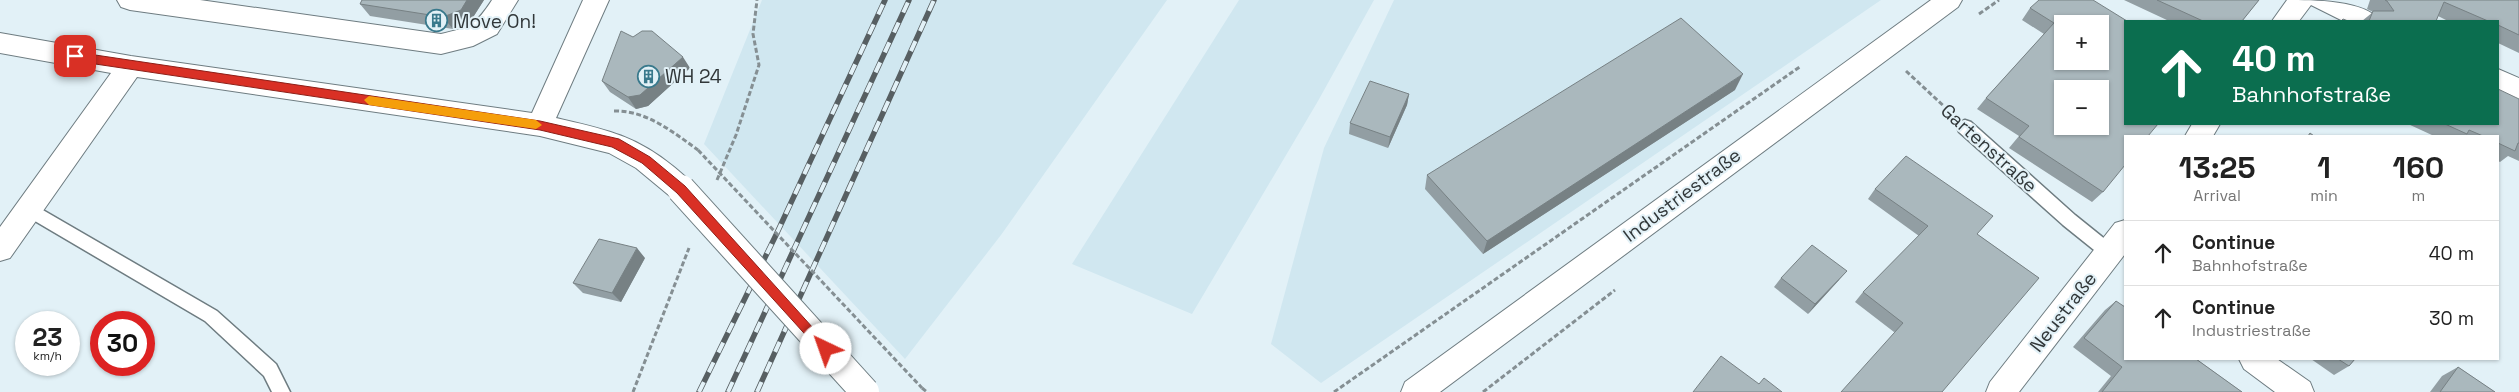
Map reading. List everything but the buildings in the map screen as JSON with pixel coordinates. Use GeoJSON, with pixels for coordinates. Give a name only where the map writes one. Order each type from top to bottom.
{"type":"FeatureCollection","features":[{"type":"Feature","properties":{"kind":"street"},"geometry":{"type":"LineString","coordinates":[[130,0],[441,44],[464,39],[488,27],[505,0]]}},
{"type":"Feature","properties":{"kind":"street"},"geometry":{"type":"LineString","coordinates":[[540,125],[596,0]]}},
{"type":"Feature","properties":{"kind":"street","name":"Industriestraße"},"geometry":{"type":"LineString","coordinates":[[1416,392],[1881,48],[1949,0]]}},
{"type":"Feature","properties":{"kind":"street"},"geometry":{"type":"LineString","coordinates":[[2286,20],[2301,0]]}},
{"type":"Feature","properties":{"kind":"street"},"geometry":{"type":"LineString","coordinates":[[2321,0],[2365,20]]}},
{"type":"Feature","properties":{"kind":"street"},"geometry":{"type":"LineString","coordinates":[[0,43],[131,66],[540,125],[615,143],[646,160],[681,189],[865,392]]}},
{"type":"Feature","properties":{"kind":"street"},"geometry":{"type":"LineString","coordinates":[[0,249],[131,66]]}},
{"type":"Feature","properties":{"kind":"street"},"geometry":{"type":"LineString","coordinates":[[2499,80],[2519,90]]}},
{"type":"Feature","properties":{"kind":"street","name":"Neustraße"},"geometry":{"type":"LineString","coordinates":[[2001,392],[2120,250]]}},
{"type":"Feature","properties":{"kind":"street"},"geometry":{"type":"LineString","coordinates":[[2255,360],[2299,392]]}},
{"type":"Feature","properties":{"kind":"lane","name":"Gartenstraße"},"geometry":{"type":"LineString","coordinates":[[1965,127],[2069,220],[2120,250]]}},
{"type":"Feature","properties":{"kind":"lane"},"geometry":{"type":"LineString","coordinates":[[29,208],[211,316],[270,370],[281,392]]}},
{"type":"Feature","properties":{"kind":"path","name":"Gartenstraße"},"geometry":{"type":"LineString","coordinates":[[1881,48],[1965,127]]}},
{"type":"Feature","properties":{"kind":"path"},"geometry":{"type":"LineString","coordinates":[[1334,392],[1807,62]]}},
{"type":"Feature","properties":{"kind":"path"},"geometry":{"type":"LineString","coordinates":[[698,150],[927,392]]}},
{"type":"Feature","properties":{"kind":"shaded area"},"geometry":{"type":"Polygon","coordinates":[[[762,0],[1167,0],[1001,235],[905,359],[704,144],[762,0]]]}},
{"type":"Feature","properties":{"kind":"shaded area"},"geometry":{"type":"Polygon","coordinates":[[[1239,0],[1374,0],[1318,101],[1192,314],[1072,264],[1239,0]]]}},
{"type":"Feature","properties":{"kind":"shaded area"},"geometry":{"type":"Polygon","coordinates":[[[1394,0],[1881,0],[1321,383],[1271,344],[1324,148],[1394,0]]]}},
{"type":"Feature","properties":{"kind":"railway"},"geometry":{"type":"LineString","coordinates":[[699,392],[776,235],[885,0]]}},
{"type":"Feature","properties":{"kind":"railway"},"geometry":{"type":"LineString","coordinates":[[728,392],[909,0]]}},
{"type":"Feature","properties":{"kind":"railway"},"geometry":{"type":"LineString","coordinates":[[757,392],[934,0]]}},
{"type":"Feature","properties":{"kind":"slow traffic"},"geometry":{"type":"LineString","coordinates":[[369,100],[536,125]]}},
{"type":"Feature","properties":{"kind":"place","name":"Move On!"},"geometry":{"type":"Point","coordinates":[437,21]}},
{"type":"Feature","properties":{"kind":"place","name":"WH 24"},"geometry":{"type":"Point","coordinates":[649,76]}},
{"type":"Feature","properties":{"kind":"route"},"geometry":{"type":"LineString","coordinates":[[75,56],[131,66],[540,125],[615,143],[646,160],[681,189],[826,349]]}}]}
